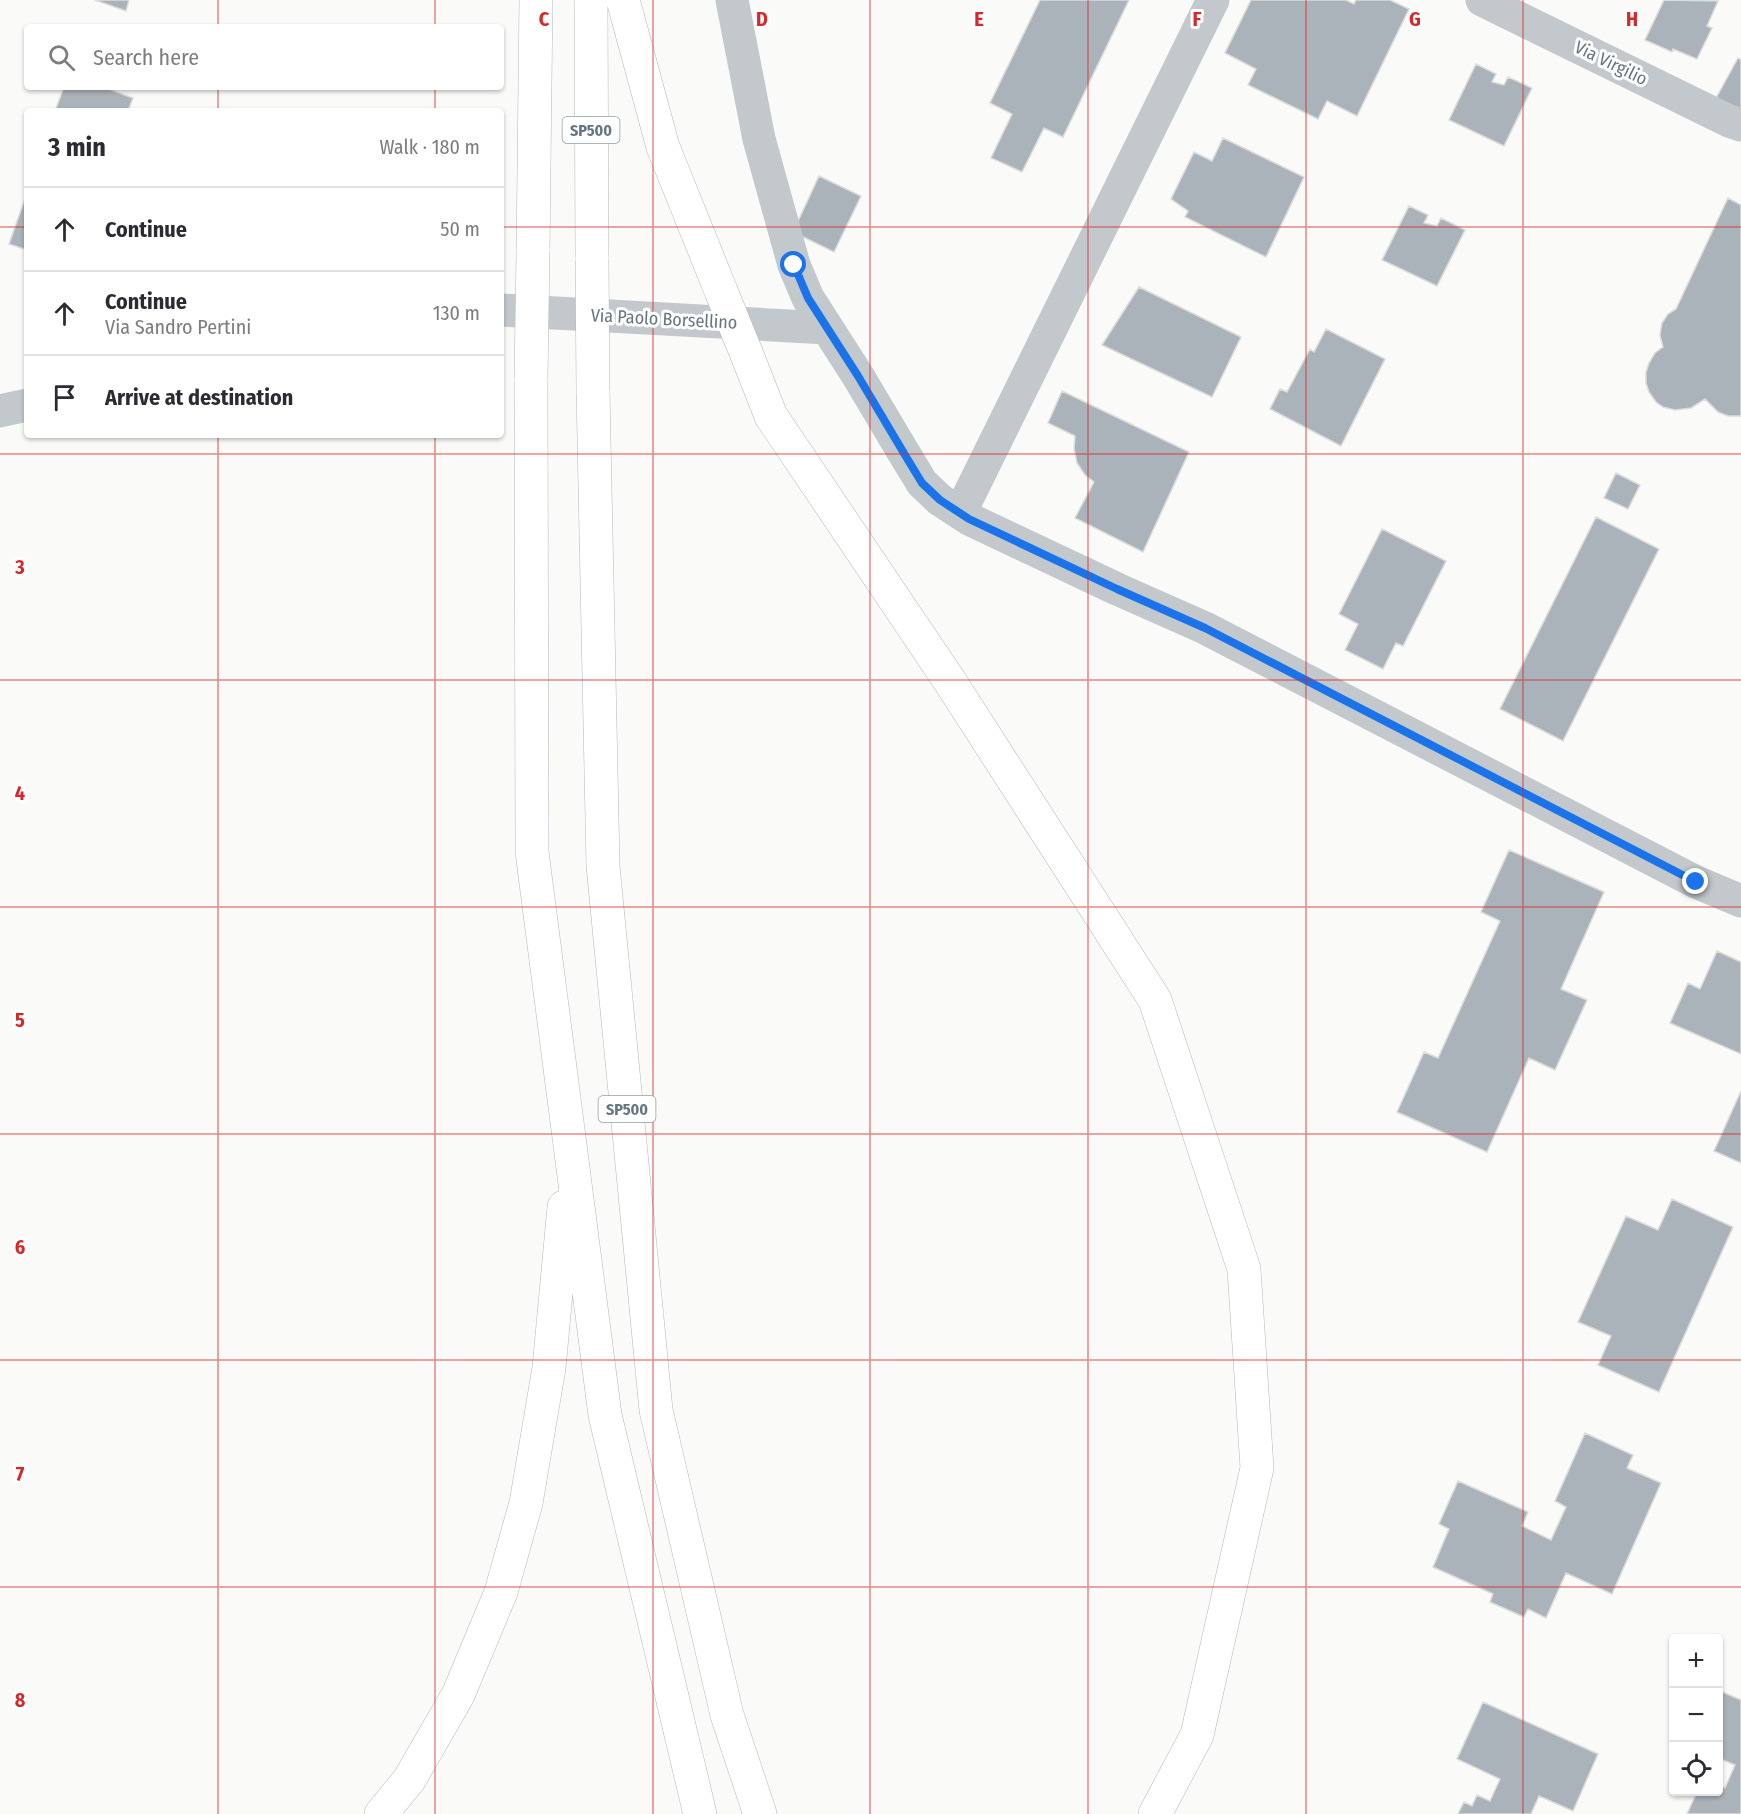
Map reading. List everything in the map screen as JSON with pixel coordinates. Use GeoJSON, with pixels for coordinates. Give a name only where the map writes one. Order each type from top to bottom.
{"type":"FeatureCollection","features":[{"type":"Feature","properties":{"kind":"highway"},"geometry":{"type":"LineString","coordinates":[[536,0],[531,378],[532,852],[605,1415],[700,1814]]}},
{"type":"Feature","properties":{"kind":"highway","name":"SP500"},"geometry":{"type":"LineString","coordinates":[[591,0],[593,391],[603,866],[656,1410],[727,1715],[760,1814]]}},
{"type":"Feature","properties":{"kind":"highway"},"geometry":{"type":"LineString","coordinates":[[623,0],[663,147],[771,416],[951,683],[1155,1000],[1244,1269],[1257,1468],[1197,1735],[1155,1814]]}},
{"type":"Feature","properties":{"kind":"highway"},"geometry":{"type":"LineString","coordinates":[[381,1814],[409,1780],[458,1695],[501,1592],[526,1503],[549,1368],[570,1148]]}},
{"type":"Feature","properties":{"kind":"street"},"geometry":{"type":"LineString","coordinates":[[732,0],[759,139],[794,265],[808,298],[922,483],[940,500],[969,519],[1205,628],[1696,882],[1741,901]]}},
{"type":"Feature","properties":{"kind":"street"},"geometry":{"type":"LineString","coordinates":[[969,519],[963,507],[1213,0]]}},
{"type":"Feature","properties":{"kind":"street","name":"Via Virgilio"},"geometry":{"type":"LineString","coordinates":[[1482,0],[1741,125]]}},
{"type":"Feature","properties":{"kind":"street","name":"Via Paolo Borsellino"},"geometry":{"type":"LineString","coordinates":[[504,310],[827,328]]}},
{"type":"Feature","properties":{"kind":"street"},"geometry":{"type":"LineString","coordinates":[[0,411],[24,406]]}},
{"type":"Feature","properties":{"kind":"building"},"geometry":{"type":"Polygon","coordinates":[[[95,0],[129,0],[126,11],[95,0]]]}},
{"type":"Feature","properties":{"kind":"building"},"geometry":{"type":"Polygon","coordinates":[[[1040,0],[1129,0],[1063,137],[1044,128],[1022,172],[991,158],[1012,114],[990,103],[1040,0]]]}},
{"type":"Feature","properties":{"kind":"building"},"geometry":{"type":"Polygon","coordinates":[[[1251,0],[1346,0],[1354,4],[1356,0],[1390,0],[1409,9],[1357,116],[1327,101],[1318,119],[1248,85],[1256,69],[1225,53],[1251,0]]]}},
{"type":"Feature","properties":{"kind":"building"},"geometry":{"type":"Polygon","coordinates":[[[1664,0],[1718,1],[1707,26],[1712,28],[1697,59],[1673,49],[1672,52],[1645,40],[1664,0]]]}},
{"type":"Feature","properties":{"kind":"building"},"geometry":{"type":"Polygon","coordinates":[[[1738,58],[1741,60],[1741,109],[1715,100],[1738,58]]]}},
{"type":"Feature","properties":{"kind":"building"},"geometry":{"type":"Polygon","coordinates":[[[1476,64],[1496,74],[1492,82],[1504,85],[1508,77],[1532,88],[1504,146],[1449,120],[1476,64]]]}},
{"type":"Feature","properties":{"kind":"building"},"geometry":{"type":"Polygon","coordinates":[[[63,90],[111,90],[133,98],[129,108],[56,108],[63,90]]]}},
{"type":"Feature","properties":{"kind":"building"},"geometry":{"type":"Polygon","coordinates":[[[1223,138],[1304,177],[1266,257],[1185,217],[1188,211],[1171,199],[1194,152],[1212,161],[1223,138]]]}},
{"type":"Feature","properties":{"kind":"building"},"geometry":{"type":"Polygon","coordinates":[[[819,176],[861,196],[834,252],[793,232],[819,176]]]}},
{"type":"Feature","properties":{"kind":"building"},"geometry":{"type":"Polygon","coordinates":[[[1728,198],[1741,205],[1741,416],[1728,416],[1718,412],[1705,399],[1691,408],[1675,410],[1663,407],[1649,392],[1646,372],[1655,353],[1663,347],[1660,335],[1662,323],[1668,314],[1676,309],[1728,198]]]}},
{"type":"Feature","properties":{"kind":"building"},"geometry":{"type":"Polygon","coordinates":[[[24,202],[24,249],[9,244],[24,202]]]}},
{"type":"Feature","properties":{"kind":"building"},"geometry":{"type":"Polygon","coordinates":[[[1409,206],[1428,215],[1424,223],[1437,226],[1441,218],[1465,230],[1437,286],[1382,260],[1409,206]]]}},
{"type":"Feature","properties":{"kind":"building"},"geometry":{"type":"Polygon","coordinates":[[[1139,287],[1241,337],[1212,397],[1102,345],[1139,287]]]}},
{"type":"Feature","properties":{"kind":"building"},"geometry":{"type":"Polygon","coordinates":[[[1326,329],[1385,359],[1341,446],[1270,409],[1280,389],[1287,392],[1310,349],[1314,352],[1326,329]]]}},
{"type":"Feature","properties":{"kind":"building"},"geometry":{"type":"Polygon","coordinates":[[[1062,391],[1189,452],[1143,552],[1075,518],[1094,482],[1085,475],[1077,463],[1074,449],[1075,436],[1048,423],[1062,391]]]}},
{"type":"Feature","properties":{"kind":"building"},"geometry":{"type":"Polygon","coordinates":[[[1616,473],[1640,485],[1628,509],[1604,498],[1616,473]]]}},
{"type":"Feature","properties":{"kind":"building"},"geometry":{"type":"Polygon","coordinates":[[[1596,517],[1659,549],[1563,741],[1500,709],[1596,517]]]}},
{"type":"Feature","properties":{"kind":"building"},"geometry":{"type":"Polygon","coordinates":[[[1382,529],[1446,561],[1403,646],[1396,643],[1383,669],[1345,650],[1358,624],[1339,614],[1382,529]]]}},
{"type":"Feature","properties":{"kind":"building"},"geometry":{"type":"Polygon","coordinates":[[[1509,850],[1604,892],[1561,989],[1587,1000],[1555,1070],[1529,1058],[1487,1152],[1397,1112],[1424,1052],[1438,1058],[1500,921],[1481,912],[1509,850]]]}},
{"type":"Feature","properties":{"kind":"building"},"geometry":{"type":"Polygon","coordinates":[[[1717,951],[1741,962],[1741,1054],[1670,1023],[1688,983],[1700,989],[1717,951]]]}},
{"type":"Feature","properties":{"kind":"building"},"geometry":{"type":"Polygon","coordinates":[[[1741,1091],[1741,1163],[1714,1151],[1741,1091]]]}},
{"type":"Feature","properties":{"kind":"building"},"geometry":{"type":"Polygon","coordinates":[[[1672,1199],[1733,1227],[1659,1392],[1598,1365],[1611,1336],[1578,1322],[1626,1216],[1658,1230],[1672,1199]]]}},
{"type":"Feature","properties":{"kind":"building"},"geometry":{"type":"Polygon","coordinates":[[[1585,1433],[1633,1455],[1627,1468],[1661,1483],[1612,1594],[1566,1573],[1546,1618],[1528,1609],[1524,1617],[1490,1602],[1493,1594],[1433,1567],[1449,1529],[1439,1524],[1458,1481],[1528,1512],[1522,1526],[1551,1540],[1566,1507],[1555,1501],[1585,1433]]]}},
{"type":"Feature","properties":{"kind":"building"},"geometry":{"type":"Polygon","coordinates":[[[1723,1692],[1741,1700],[1741,1814],[1687,1814],[1695,1796],[1723,1796],[1723,1787],[1725,1788],[1735,1765],[1723,1760],[1723,1692]]]}},
{"type":"Feature","properties":{"kind":"building"},"geometry":{"type":"Polygon","coordinates":[[[1483,1702],[1598,1754],[1573,1811],[1539,1796],[1531,1814],[1458,1814],[1464,1802],[1472,1806],[1477,1795],[1490,1801],[1500,1779],[1457,1759],[1483,1702]]]}},
{"type":"Feature","properties":{"kind":"route"},"geometry":{"type":"LineString","coordinates":[[794,265],[808,298],[922,483],[940,500],[969,519],[1205,628],[1696,882]]}}]}
